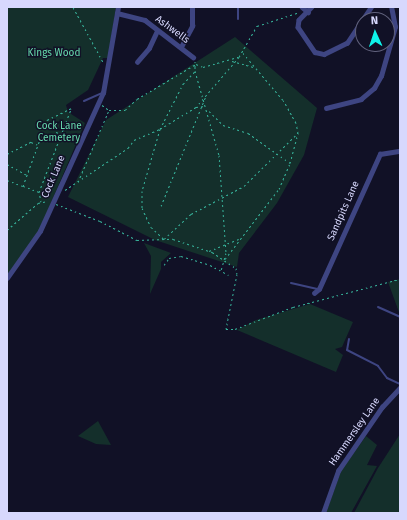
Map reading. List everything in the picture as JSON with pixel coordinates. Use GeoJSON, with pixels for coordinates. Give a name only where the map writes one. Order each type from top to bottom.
{"type":"FeatureCollection","features":[{"type":"Feature","properties":{"kind":"street","name":"Cock Lane"},"geometry":{"type":"LineString","coordinates":[[7,278],[40,231],[103,93],[118,7]]}},
{"type":"Feature","properties":{"kind":"street"},"geometry":{"type":"LineString","coordinates":[[181,47],[192,26],[192,7]]}},
{"type":"Feature","properties":{"kind":"street"},"geometry":{"type":"LineString","coordinates":[[302,7],[308,12]]}},
{"type":"Feature","properties":{"kind":"street"},"geometry":{"type":"LineString","coordinates":[[312,7],[299,20],[298,27],[315,52],[324,54],[346,43],[371,7]]}},
{"type":"Feature","properties":{"kind":"street"},"geometry":{"type":"LineString","coordinates":[[326,108],[361,99],[374,88],[381,76],[395,27],[391,7]]}},
{"type":"Feature","properties":{"kind":"street","name":"Ashwells"},"geometry":{"type":"LineString","coordinates":[[117,13],[145,20],[157,31],[194,57]]}},
{"type":"Feature","properties":{"kind":"street"},"geometry":{"type":"LineString","coordinates":[[137,62],[149,48],[157,31]]}},
{"type":"Feature","properties":{"kind":"street","name":"Sandpits Lane"},"geometry":{"type":"LineString","coordinates":[[314,293],[319,289],[380,154],[400,151]]}},
{"type":"Feature","properties":{"kind":"street","name":"Hammersley Lane"},"geometry":{"type":"LineString","coordinates":[[323,513],[338,471],[382,407],[400,388]]}},
{"type":"Feature","properties":{"kind":"lane"},"geometry":{"type":"LineString","coordinates":[[238,7],[238,19]]}},
{"type":"Feature","properties":{"kind":"lane"},"geometry":{"type":"LineString","coordinates":[[84,101],[103,93]]}},
{"type":"Feature","properties":{"kind":"lane"},"geometry":{"type":"LineString","coordinates":[[291,283],[319,289]]}},
{"type":"Feature","properties":{"kind":"lane"},"geometry":{"type":"LineString","coordinates":[[378,307],[400,317]]}},
{"type":"Feature","properties":{"kind":"lane"},"geometry":{"type":"LineString","coordinates":[[349,339],[347,350],[378,366],[387,378],[400,384]]}},
{"type":"Feature","properties":{"kind":"path"},"geometry":{"type":"LineString","coordinates":[[73,7],[108,71]]}},
{"type":"Feature","properties":{"kind":"path"},"geometry":{"type":"LineString","coordinates":[[58,192],[77,182],[128,148],[134,140],[160,129],[196,107],[243,53],[248,37],[257,26],[300,12]]}},
{"type":"Feature","properties":{"kind":"path"},"geometry":{"type":"LineString","coordinates":[[221,270],[225,259],[279,189],[290,164],[298,133],[296,123],[283,100],[243,53]]}},
{"type":"Feature","properties":{"kind":"path"},"geometry":{"type":"LineString","coordinates":[[196,64],[203,67],[231,61],[239,57]]}},
{"type":"Feature","properties":{"kind":"path"},"geometry":{"type":"LineString","coordinates":[[231,61],[258,69]]}},
{"type":"Feature","properties":{"kind":"path"},"geometry":{"type":"LineString","coordinates":[[164,239],[145,220],[142,208],[146,172],[160,129],[183,84],[194,71],[196,64]]}},
{"type":"Feature","properties":{"kind":"path"},"geometry":{"type":"LineString","coordinates":[[98,103],[109,110],[126,110],[137,100],[196,64]]}},
{"type":"Feature","properties":{"kind":"path"},"geometry":{"type":"LineString","coordinates":[[194,71],[204,104],[223,125],[248,133],[276,152],[290,164]]}},
{"type":"Feature","properties":{"kind":"path"},"geometry":{"type":"LineString","coordinates":[[161,206],[188,135],[204,104],[206,95]]}},
{"type":"Feature","properties":{"kind":"path"},"geometry":{"type":"LineString","coordinates":[[196,107],[206,106]]}},
{"type":"Feature","properties":{"kind":"path"},"geometry":{"type":"LineString","coordinates":[[23,186],[47,120],[72,108],[39,192],[41,202]]}},
{"type":"Feature","properties":{"kind":"path"},"geometry":{"type":"LineString","coordinates":[[208,109],[219,155],[220,200],[225,244],[225,259]]}},
{"type":"Feature","properties":{"kind":"path"},"geometry":{"type":"LineString","coordinates":[[77,182],[109,110]]}},
{"type":"Feature","properties":{"kind":"path"},"geometry":{"type":"LineString","coordinates":[[56,132],[62,134]]}},
{"type":"Feature","properties":{"kind":"path"},"geometry":{"type":"LineString","coordinates":[[164,239],[170,230],[191,214],[244,186],[266,166],[276,152],[298,133]]}},
{"type":"Feature","properties":{"kind":"path"},"geometry":{"type":"LineString","coordinates":[[7,154],[31,142],[38,145]]}},
{"type":"Feature","properties":{"kind":"path"},"geometry":{"type":"LineString","coordinates":[[7,164],[27,175]]}},
{"type":"Feature","properties":{"kind":"path"},"geometry":{"type":"LineString","coordinates":[[7,180],[39,192]]}},
{"type":"Feature","properties":{"kind":"path"},"geometry":{"type":"LineString","coordinates":[[7,230],[41,202],[49,200]]}},
{"type":"Feature","properties":{"kind":"path"},"geometry":{"type":"LineString","coordinates":[[56,204],[100,221],[137,240],[173,239],[208,252],[236,268],[237,274],[226,329],[235,329],[293,307],[400,279]]}},
{"type":"Feature","properties":{"kind":"path"},"geometry":{"type":"LineString","coordinates":[[208,252],[240,239]]}},
{"type":"Feature","properties":{"kind":"path"},"geometry":{"type":"LineString","coordinates":[[164,265],[168,258],[181,256],[221,270],[229,275]]}},
{"type":"Feature","properties":{"kind":"green space","name":"Kings Wood"},"geometry":{"type":"Polygon","coordinates":[[[7,7],[116,7],[108,58],[103,58],[88,90],[66,105],[68,112],[85,123],[39,231],[7,276],[7,7]]]}},
{"type":"Feature","properties":{"kind":"green space"},"geometry":{"type":"Polygon","coordinates":[[[235,37],[317,108],[304,155],[277,203],[239,253],[237,267],[155,240],[68,197],[106,120],[235,37]]]}},
{"type":"Feature","properties":{"kind":"green space"},"geometry":{"type":"Polygon","coordinates":[[[144,243],[171,253],[161,262],[161,269],[150,294],[151,256],[144,243]]]}},
{"type":"Feature","properties":{"kind":"green space"},"geometry":{"type":"Polygon","coordinates":[[[400,279],[400,315],[388,282],[400,279]]]}},
{"type":"Feature","properties":{"kind":"green space"},"geometry":{"type":"Polygon","coordinates":[[[310,304],[353,322],[342,347],[335,349],[343,355],[336,372],[237,330],[256,320],[310,304]]]}},
{"type":"Feature","properties":{"kind":"green space"},"geometry":{"type":"Polygon","coordinates":[[[98,421],[111,445],[96,444],[78,436],[98,421]]]}},
{"type":"Feature","properties":{"kind":"green space"},"geometry":{"type":"Polygon","coordinates":[[[400,434],[400,513],[354,513],[378,468],[400,434]]]}},
{"type":"Feature","properties":{"kind":"green space"},"geometry":{"type":"Polygon","coordinates":[[[366,436],[377,445],[367,465],[377,466],[351,513],[326,513],[341,471],[366,436]]]}},
{"type":"Feature","properties":{"kind":"park label","name":"Cock Lane Cemetery"},"geometry":{"type":"Point","coordinates":[59,132]}}]}
